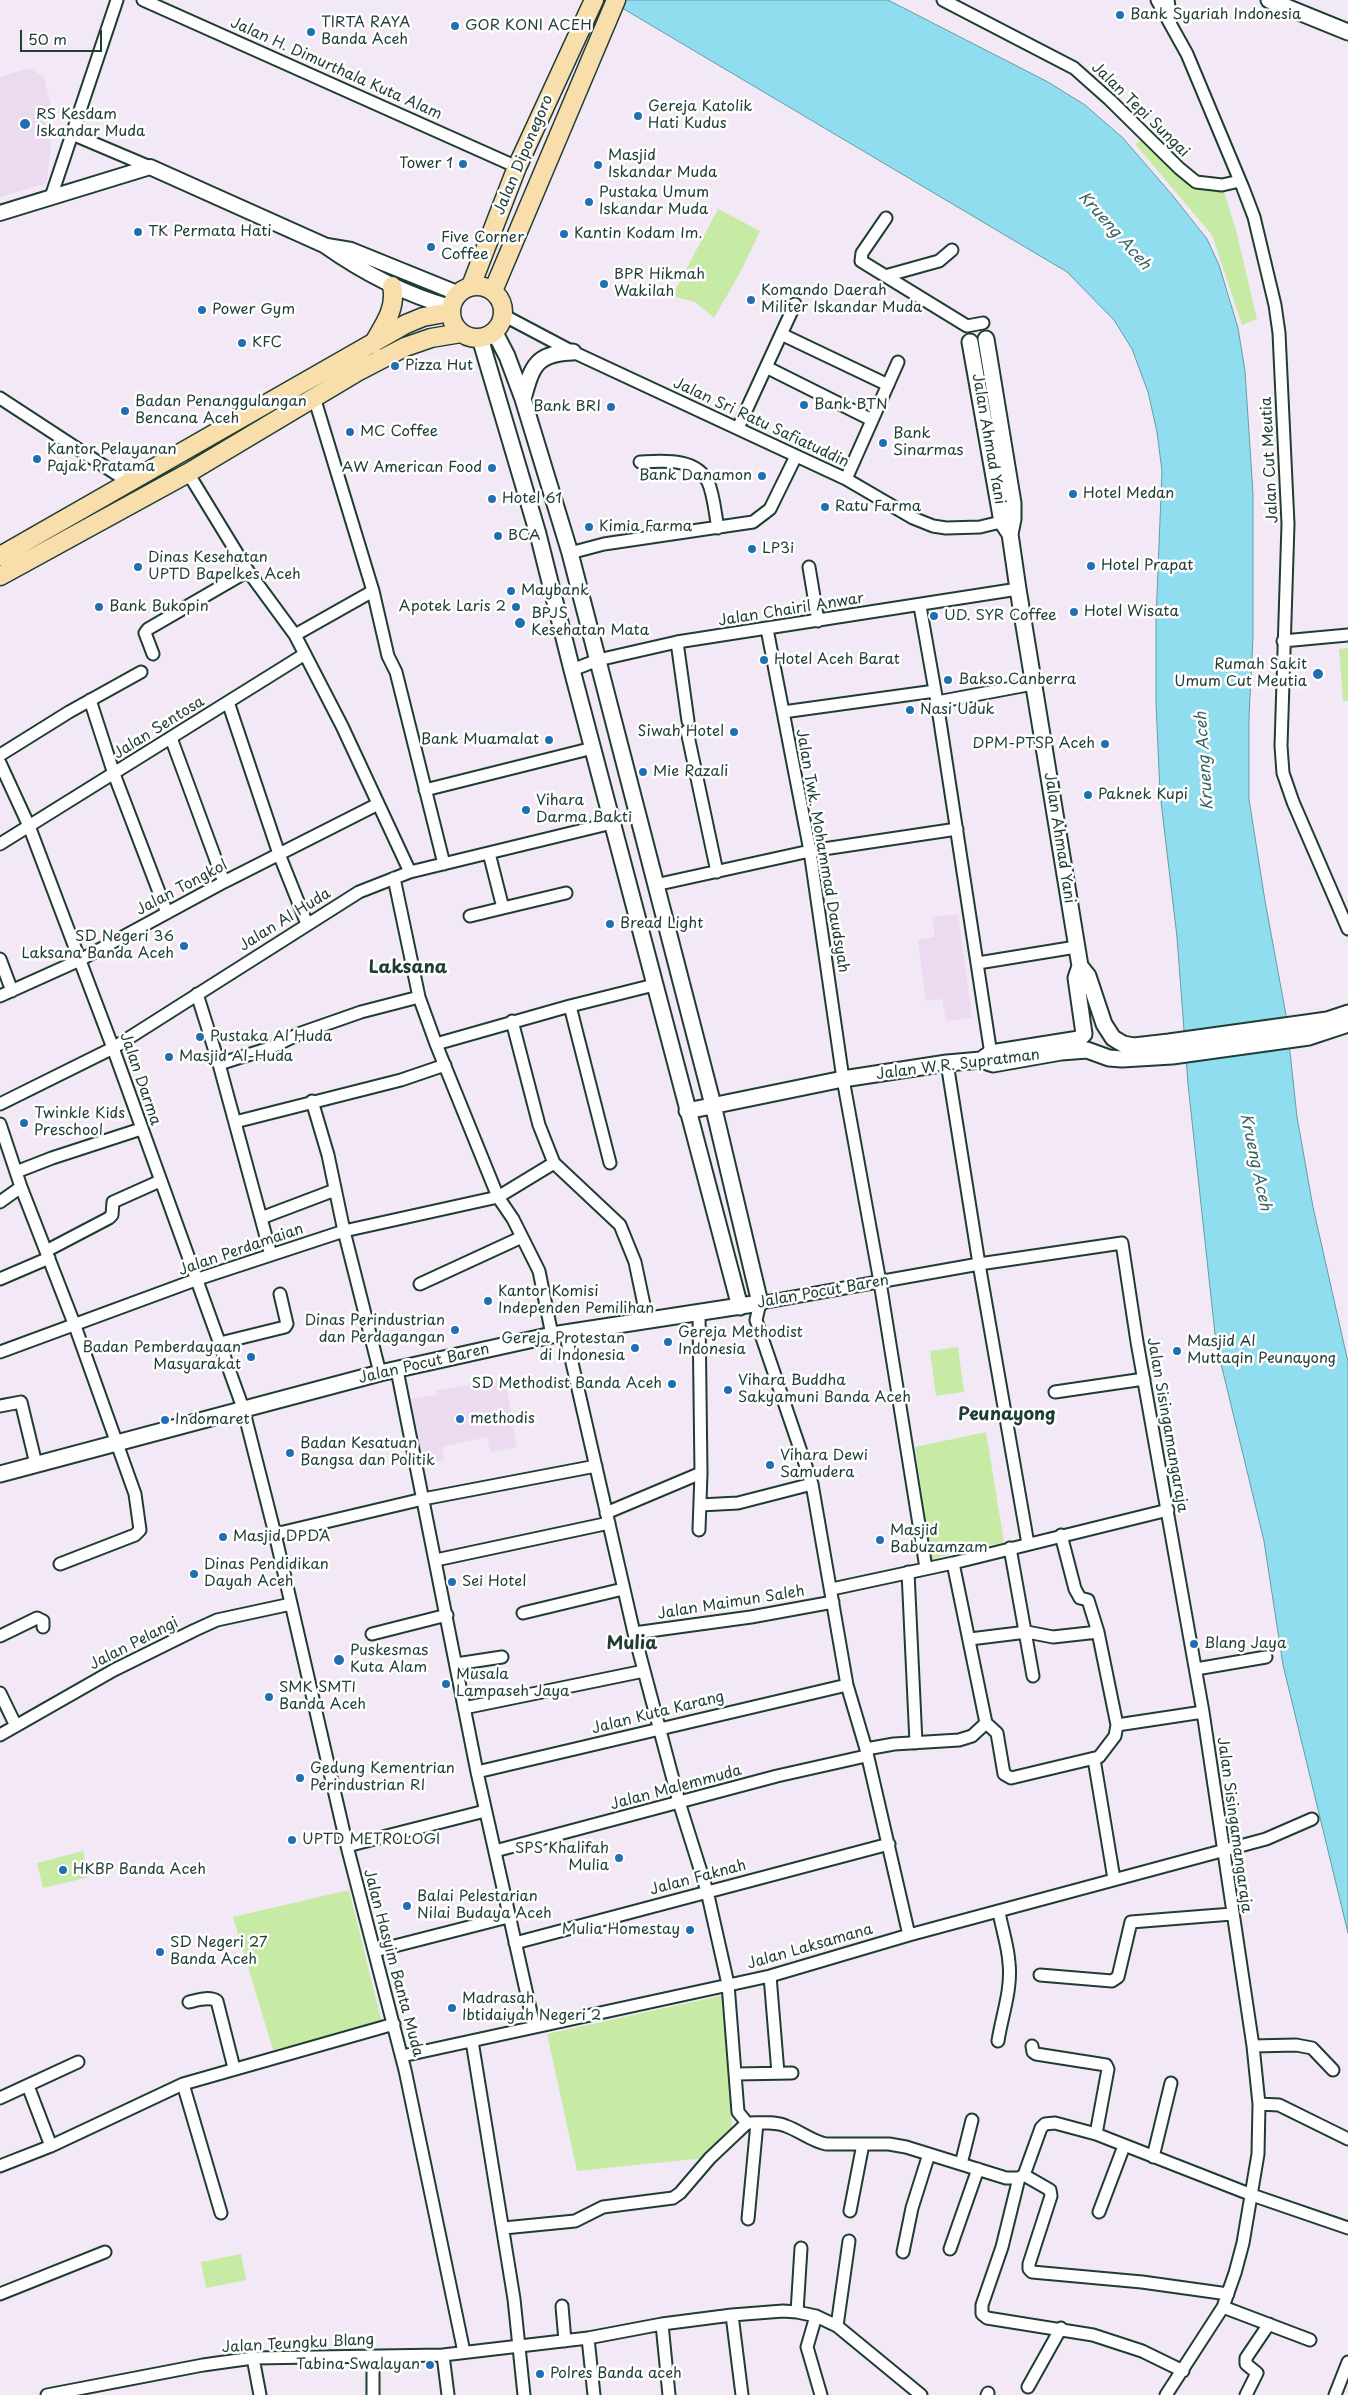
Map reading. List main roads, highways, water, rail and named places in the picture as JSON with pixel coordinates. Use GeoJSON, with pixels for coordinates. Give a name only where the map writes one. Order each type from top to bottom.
{"type":"FeatureCollection","features":[{"type":"Feature","properties":{"kind":"highway","name":"Jalan Diponegoro"},"geometry":{"type":"LineString","coordinates":[[457,300],[594,0]]}},
{"type":"Feature","properties":{"kind":"highway"},"geometry":{"type":"LineString","coordinates":[[493,291],[597,41],[616,0]]}},
{"type":"Feature","properties":{"kind":"highway"},"geometry":{"type":"LineString","coordinates":[[373,344],[393,306],[392,286]]}},
{"type":"Feature","properties":{"kind":"highway"},"geometry":{"type":"LineString","coordinates":[[0,556],[373,344],[482,286],[493,291],[501,301],[503,315],[487,334],[470,337],[461,333],[453,324],[457,300]]}},
{"type":"Feature","properties":{"kind":"highway"},"geometry":{"type":"LineString","coordinates":[[0,576],[188,473],[314,397],[405,347],[431,338],[461,333]]}},
{"type":"Feature","properties":{"kind":"main road"},"geometry":{"type":"LineString","coordinates":[[1269,0],[1348,32]]}},
{"type":"Feature","properties":{"kind":"main road"},"geometry":{"type":"LineString","coordinates":[[580,32],[597,41]]}},
{"type":"Feature","properties":{"kind":"main road"},"geometry":{"type":"LineString","coordinates":[[487,334],[507,356],[523,399],[570,553],[713,1105]]}},
{"type":"Feature","properties":{"kind":"main road"},"geometry":{"type":"LineString","coordinates":[[487,334],[572,670],[740,1307]]}},
{"type":"Feature","properties":{"kind":"main road"},"geometry":{"type":"LineString","coordinates":[[986,339],[1013,503],[1008,525]]}},
{"type":"Feature","properties":{"kind":"main road","name":"Jalan Ahmad Yani"},"geometry":{"type":"LineString","coordinates":[[970,342],[1008,525],[1080,966],[1076,978],[1083,1036],[1079,1039],[988,1059]]}},
{"type":"Feature","properties":{"kind":"main road"},"geometry":{"type":"LineString","coordinates":[[523,399],[530,376],[539,362],[546,356],[554,353],[573,352]]}},
{"type":"Feature","properties":{"kind":"main road"},"geometry":{"type":"LineString","coordinates":[[978,382],[994,380]]}},
{"type":"Feature","properties":{"kind":"main road"},"geometry":{"type":"LineString","coordinates":[[1080,966],[1088,976],[1099,1013],[1113,1038],[1129,1046],[1171,1049]]}},
{"type":"Feature","properties":{"kind":"main road"},"geometry":{"type":"LineString","coordinates":[[1308,1030],[1327,1020],[1348,1013]]}},
{"type":"Feature","properties":{"kind":"main road","name":"Jalan W.R. Supratman"},"geometry":{"type":"LineString","coordinates":[[687,1110],[843,1079],[947,1063],[1087,1050],[1109,1058],[1122,1059],[1171,1049],[1348,1024]]}},
{"type":"Feature","properties":{"kind":"main road","name":"Jalan Pocut Baren"},"geometry":{"type":"LineString","coordinates":[[0,1474],[380,1373],[558,1334],[760,1303],[713,1105]]}},
{"type":"Feature","properties":{"kind":"water","name":"Krueng Aceh"},"geometry":{"type":"Polygon","coordinates":[[[609,0],[888,0],[1048,82],[1085,105],[1123,138],[1173,196],[1207,239],[1219,265],[1238,328],[1245,371],[1253,494],[1253,637],[1249,716],[1249,799],[1286,1015],[1297,1117],[1313,1207],[1348,1362],[1348,1933],[1283,1665],[1264,1541],[1216,1343],[1188,1084],[1177,937],[1160,793],[1156,703],[1156,619],[1162,471],[1157,432],[1148,392],[1132,349],[1114,320],[1067,272],[609,0]]]}},
{"type":"Feature","properties":{"kind":"place","name":"Bank Syariah Indonesia"},"geometry":{"type":"Point","coordinates":[1120,15]}},
{"type":"Feature","properties":{"kind":"place","name":"GOR KONI ACEH"},"geometry":{"type":"Point","coordinates":[455,26]}},
{"type":"Feature","properties":{"kind":"place","name":"TIRTA RAYA Banda Aceh"},"geometry":{"type":"Point","coordinates":[311,32]}},
{"type":"Feature","properties":{"kind":"place","name":"Gereja Katolik Hati Kudus"},"geometry":{"type":"Point","coordinates":[638,116]}},
{"type":"Feature","properties":{"kind":"place","name":"RS Kesdam Iskandar Muda"},"geometry":{"type":"Point","coordinates":[25,124]}},
{"type":"Feature","properties":{"kind":"place","name":"Tower 1"},"geometry":{"type":"Point","coordinates":[463,164]}},
{"type":"Feature","properties":{"kind":"place","name":"Masjid Iskandar Muda"},"geometry":{"type":"Point","coordinates":[598,165]}},
{"type":"Feature","properties":{"kind":"place","name":"Pustaka Umum Iskandar Muda"},"geometry":{"type":"Point","coordinates":[589,202]}},
{"type":"Feature","properties":{"kind":"place","name":"TK Permata Hati"},"geometry":{"type":"Point","coordinates":[138,232]}},
{"type":"Feature","properties":{"kind":"place","name":"Kantin Kodam Im."},"geometry":{"type":"Point","coordinates":[564,234]}},
{"type":"Feature","properties":{"kind":"place","name":"Five Corner Coffee"},"geometry":{"type":"Point","coordinates":[431,247]}},
{"type":"Feature","properties":{"kind":"place","name":"BPR Hikmah Wakilah"},"geometry":{"type":"Point","coordinates":[604,284]}},
{"type":"Feature","properties":{"kind":"place","name":"Komando Daerah Militer Iskandar Muda"},"geometry":{"type":"Point","coordinates":[751,300]}},
{"type":"Feature","properties":{"kind":"place","name":"Power Gym"},"geometry":{"type":"Point","coordinates":[202,310]}},
{"type":"Feature","properties":{"kind":"place","name":"KFC"},"geometry":{"type":"Point","coordinates":[242,343]}},
{"type":"Feature","properties":{"kind":"place","name":"Pizza Hut"},"geometry":{"type":"Point","coordinates":[395,366]}},
{"type":"Feature","properties":{"kind":"place","name":"Bank BTN"},"geometry":{"type":"Point","coordinates":[804,405]}},
{"type":"Feature","properties":{"kind":"place","name":"Bank BRI"},"geometry":{"type":"Point","coordinates":[611,407]}},
{"type":"Feature","properties":{"kind":"place","name":"Badan Penanggulangan Bencana Aceh"},"geometry":{"type":"Point","coordinates":[125,411]}},
{"type":"Feature","properties":{"kind":"place","name":"MC Coffee"},"geometry":{"type":"Point","coordinates":[350,432]}},
{"type":"Feature","properties":{"kind":"place","name":"Bank Sinarmas"},"geometry":{"type":"Point","coordinates":[883,443]}},
{"type":"Feature","properties":{"kind":"place","name":"Kantor Pelayanan Pajak Pratama"},"geometry":{"type":"Point","coordinates":[37,459]}},
{"type":"Feature","properties":{"kind":"place","name":"AW American Food"},"geometry":{"type":"Point","coordinates":[492,468]}},
{"type":"Feature","properties":{"kind":"place","name":"Bank Danamon"},"geometry":{"type":"Point","coordinates":[762,476]}},
{"type":"Feature","properties":{"kind":"place","name":"Hotel Medan"},"geometry":{"type":"Point","coordinates":[1073,494]}},
{"type":"Feature","properties":{"kind":"place","name":"Hotel 61"},"geometry":{"type":"Point","coordinates":[492,499]}},
{"type":"Feature","properties":{"kind":"place","name":"Ratu Farma"},"geometry":{"type":"Point","coordinates":[825,507]}},
{"type":"Feature","properties":{"kind":"place","name":"Kimia Farma"},"geometry":{"type":"Point","coordinates":[589,527]}},
{"type":"Feature","properties":{"kind":"place","name":"BCA"},"geometry":{"type":"Point","coordinates":[498,536]}},
{"type":"Feature","properties":{"kind":"place","name":"LP3i"},"geometry":{"type":"Point","coordinates":[752,549]}},
{"type":"Feature","properties":{"kind":"place","name":"Hotel Prapat"},"geometry":{"type":"Point","coordinates":[1091,566]}},
{"type":"Feature","properties":{"kind":"place","name":"Dinas Kesehatan UPTD Bapelkes Aceh"},"geometry":{"type":"Point","coordinates":[138,567]}},
{"type":"Feature","properties":{"kind":"place","name":"Maybank"},"geometry":{"type":"Point","coordinates":[511,591]}},
{"type":"Feature","properties":{"kind":"place","name":"Bank Bukopin"},"geometry":{"type":"Point","coordinates":[99,607]}},
{"type":"Feature","properties":{"kind":"place","name":"Apotek Laris 2"},"geometry":{"type":"Point","coordinates":[516,607]}},
{"type":"Feature","properties":{"kind":"place","name":"Hotel Wisata"},"geometry":{"type":"Point","coordinates":[1074,612]}},
{"type":"Feature","properties":{"kind":"place","name":"UD. SYR Coffee"},"geometry":{"type":"Point","coordinates":[934,616]}},
{"type":"Feature","properties":{"kind":"place","name":"BPJS Kesehatan Mata"},"geometry":{"type":"Point","coordinates":[520,623]}},
{"type":"Feature","properties":{"kind":"place","name":"Hotel Aceh Barat"},"geometry":{"type":"Point","coordinates":[764,660]}},
{"type":"Feature","properties":{"kind":"place","name":"Rumah Sakit Umum Cut Meutia"},"geometry":{"type":"Point","coordinates":[1318,674]}},
{"type":"Feature","properties":{"kind":"place","name":"Bakso Canberra"},"geometry":{"type":"Point","coordinates":[948,680]}},
{"type":"Feature","properties":{"kind":"place","name":"Nasi Uduk"},"geometry":{"type":"Point","coordinates":[910,710]}},
{"type":"Feature","properties":{"kind":"place","name":"Siwah Hotel"},"geometry":{"type":"Point","coordinates":[734,732]}},
{"type":"Feature","properties":{"kind":"place","name":"Bank Muamalat"},"geometry":{"type":"Point","coordinates":[549,740]}},
{"type":"Feature","properties":{"kind":"place","name":"DPM-PTSP Aceh"},"geometry":{"type":"Point","coordinates":[1105,744]}},
{"type":"Feature","properties":{"kind":"place","name":"Mie Razali"},"geometry":{"type":"Point","coordinates":[643,772]}},
{"type":"Feature","properties":{"kind":"place","name":"Paknek Kupi"},"geometry":{"type":"Point","coordinates":[1088,795]}},
{"type":"Feature","properties":{"kind":"place","name":"Vihara Darma Bakti"},"geometry":{"type":"Point","coordinates":[526,810]}},
{"type":"Feature","properties":{"kind":"place","name":"Bread Light"},"geometry":{"type":"Point","coordinates":[610,924]}},
{"type":"Feature","properties":{"kind":"place","name":"SD Negeri 36 Laksana Banda Aceh"},"geometry":{"type":"Point","coordinates":[184,946]}},
{"type":"Feature","properties":{"kind":"place","name":"Pustaka Al Huda"},"geometry":{"type":"Point","coordinates":[200,1037]}},
{"type":"Feature","properties":{"kind":"place","name":"Masjid Al-Huda"},"geometry":{"type":"Point","coordinates":[169,1057]}},
{"type":"Feature","properties":{"kind":"place","name":"Twinkle Kids Preschool"},"geometry":{"type":"Point","coordinates":[24,1123]}},
{"type":"Feature","properties":{"kind":"place","name":"Kantor Komisi Independen Pemilihan"},"geometry":{"type":"Point","coordinates":[488,1301]}},
{"type":"Feature","properties":{"kind":"place","name":"Dinas Perindustrian dan Perdagangan"},"geometry":{"type":"Point","coordinates":[455,1330]}},
{"type":"Feature","properties":{"kind":"place","name":"Gereja Methodist Indonesia"},"geometry":{"type":"Point","coordinates":[668,1342]}},
{"type":"Feature","properties":{"kind":"place","name":"Gereja Protestan di Indonesia"},"geometry":{"type":"Point","coordinates":[635,1348]}},
{"type":"Feature","properties":{"kind":"place","name":"Masjid Al Muttaqin Peunayong"},"geometry":{"type":"Point","coordinates":[1177,1351]}},
{"type":"Feature","properties":{"kind":"place","name":"Badan Pemberdayaan Masyarakat"},"geometry":{"type":"Point","coordinates":[251,1357]}},
{"type":"Feature","properties":{"kind":"place","name":"SD Methodist Banda Aceh"},"geometry":{"type":"Point","coordinates":[672,1384]}},
{"type":"Feature","properties":{"kind":"place","name":"Vihara Buddha Sakyamuni Banda Aceh"},"geometry":{"type":"Point","coordinates":[728,1390]}},
{"type":"Feature","properties":{"kind":"place","name":"methodis"},"geometry":{"type":"Point","coordinates":[460,1419]}},
{"type":"Feature","properties":{"kind":"place","name":"Indomaret"},"geometry":{"type":"Point","coordinates":[165,1420]}},
{"type":"Feature","properties":{"kind":"place","name":"Badan Kesatuan Bangsa dan Politik"},"geometry":{"type":"Point","coordinates":[290,1453]}},
{"type":"Feature","properties":{"kind":"place","name":"Vihara Dewi Samudera"},"geometry":{"type":"Point","coordinates":[770,1465]}},
{"type":"Feature","properties":{"kind":"place","name":"Masjid DPDA"},"geometry":{"type":"Point","coordinates":[223,1537]}},
{"type":"Feature","properties":{"kind":"place","name":"Masjid Babuzamzam"},"geometry":{"type":"Point","coordinates":[880,1540]}},
{"type":"Feature","properties":{"kind":"place","name":"Dinas Pendidikan Dayah Aceh"},"geometry":{"type":"Point","coordinates":[194,1574]}},
{"type":"Feature","properties":{"kind":"place","name":"Sei Hotel"},"geometry":{"type":"Point","coordinates":[452,1582]}},
{"type":"Feature","properties":{"kind":"place","name":"Blang Jaya"},"geometry":{"type":"Point","coordinates":[1194,1644]}},
{"type":"Feature","properties":{"kind":"place","name":"Puskesmas Kuta Alam"},"geometry":{"type":"Point","coordinates":[339,1660]}},
{"type":"Feature","properties":{"kind":"place","name":"Musala Lampaseh Jaya"},"geometry":{"type":"Point","coordinates":[446,1684]}},
{"type":"Feature","properties":{"kind":"place","name":"SMK SMTI Banda Aceh"},"geometry":{"type":"Point","coordinates":[269,1697]}},
{"type":"Feature","properties":{"kind":"place","name":"Gedung Kementrian Perindustrian RI"},"geometry":{"type":"Point","coordinates":[300,1778]}},
{"type":"Feature","properties":{"kind":"place","name":"UPTD METROLOGI"},"geometry":{"type":"Point","coordinates":[292,1840]}},
{"type":"Feature","properties":{"kind":"place","name":"SPS Khalifah Mulia"},"geometry":{"type":"Point","coordinates":[619,1858]}},
{"type":"Feature","properties":{"kind":"place","name":"HKBP Banda Aceh"},"geometry":{"type":"Point","coordinates":[63,1870]}},
{"type":"Feature","properties":{"kind":"place","name":"Balai Pelestarian Nilai Budaya Aceh"},"geometry":{"type":"Point","coordinates":[407,1906]}},
{"type":"Feature","properties":{"kind":"place","name":"Mulia Homestay"},"geometry":{"type":"Point","coordinates":[690,1930]}},
{"type":"Feature","properties":{"kind":"place","name":"SD Negeri 27 Banda Aceh"},"geometry":{"type":"Point","coordinates":[160,1952]}},
{"type":"Feature","properties":{"kind":"place","name":"Madrasah Ibtidaiyah Negeri 2"},"geometry":{"type":"Point","coordinates":[452,2008]}},
{"type":"Feature","properties":{"kind":"place","name":"Tabina Swalayan"},"geometry":{"type":"Point","coordinates":[430,2365]}},
{"type":"Feature","properties":{"kind":"place","name":"Polres Banda aceh"},"geometry":{"type":"Point","coordinates":[540,2374]}},
{"type":"Feature","properties":{"kind":"district","name":"Laksana"},"geometry":{"type":"Point","coordinates":[408,968]}},
{"type":"Feature","properties":{"kind":"district","name":"Peunayong"},"geometry":{"type":"Point","coordinates":[1007,1415]}},
{"type":"Feature","properties":{"kind":"district","name":"Mulia"},"geometry":{"type":"Point","coordinates":[632,1644]}}]}
